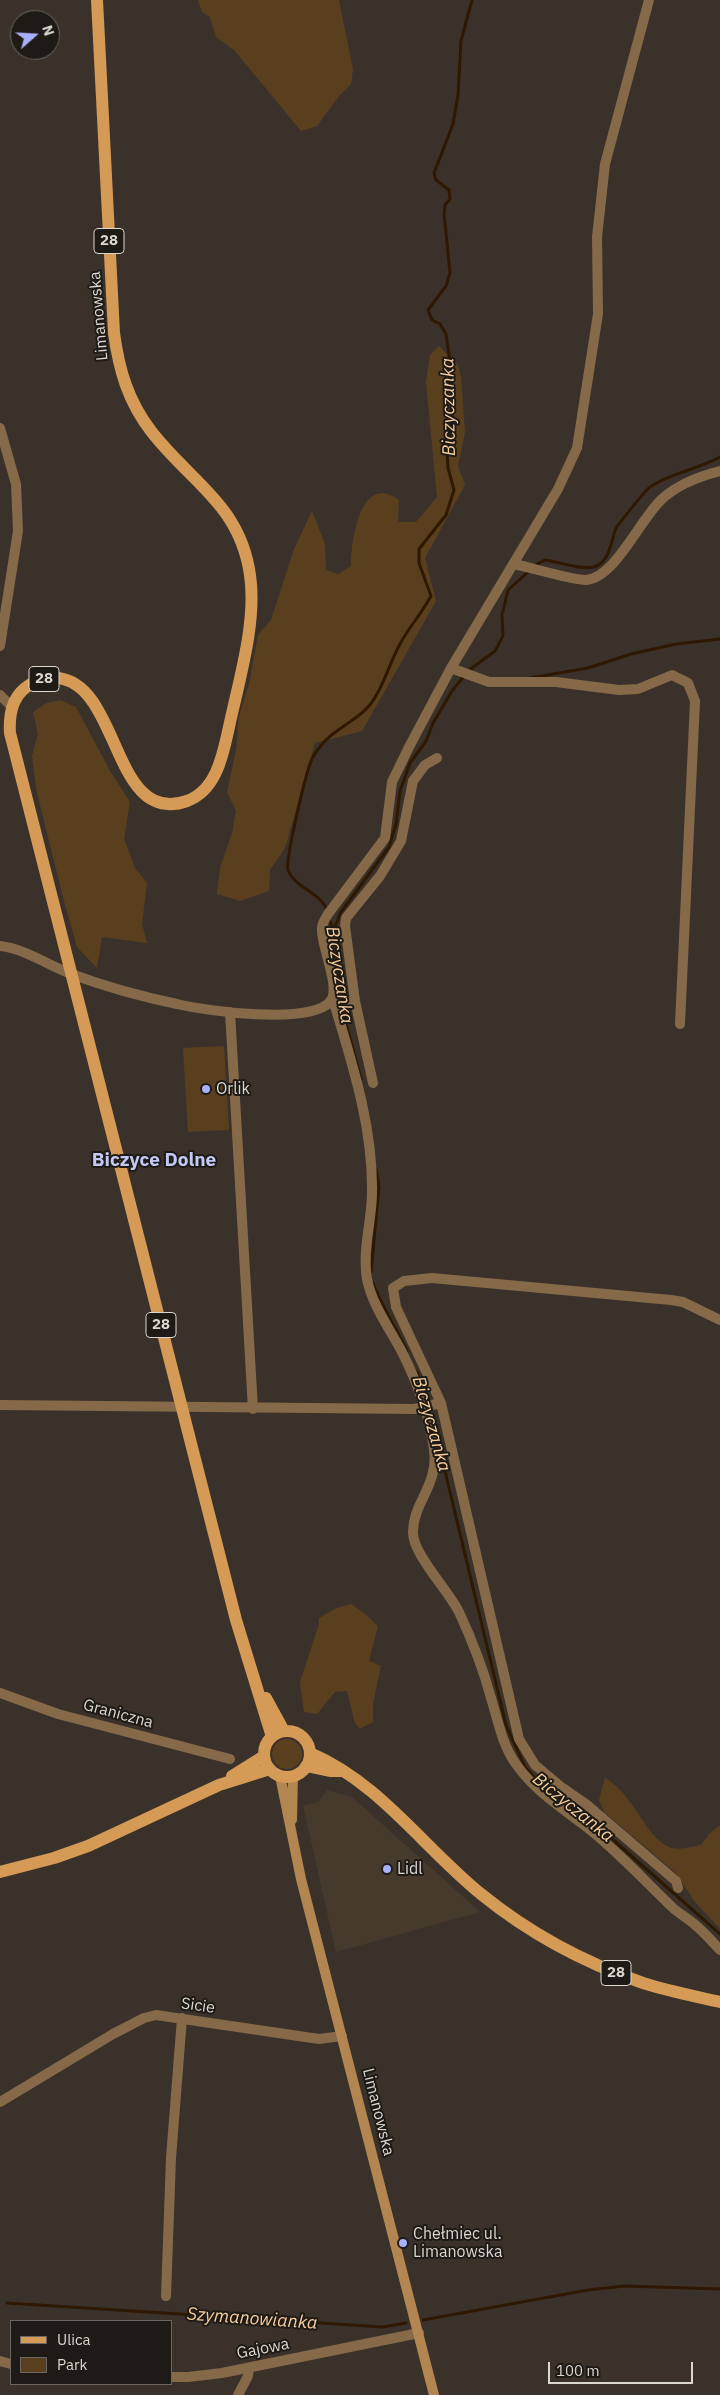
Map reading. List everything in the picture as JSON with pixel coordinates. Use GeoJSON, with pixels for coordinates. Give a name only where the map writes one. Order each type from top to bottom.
{"type":"FeatureCollection","features":[{"type":"Feature","properties":{"kind":"main road","name":"Limanowska"},"geometry":{"type":"LineString","coordinates":[[12,707],[24,689],[41,680],[60,678],[78,685],[90,695],[96,705],[123,764],[136,784],[152,799],[172,803],[196,796],[212,779],[222,754],[251,609],[250,575],[244,547],[222,506],[169,451],[140,416],[125,386],[117,355],[112,305],[97,0]]}},
{"type":"Feature","properties":{"kind":"main road","name":"28"},"geometry":{"type":"LineString","coordinates":[[12,707],[10,726],[14,751],[240,1636],[272,1737]]}},
{"type":"Feature","properties":{"kind":"main road","name":"28"},"geometry":{"type":"LineString","coordinates":[[254,1676],[284,1731],[300,1736],[307,1743],[310,1753],[332,1763],[375,1796],[481,1894],[520,1924],[570,1952],[611,1971],[645,1983],[720,2002]]}},
{"type":"Feature","properties":{"kind":"main road"},"geometry":{"type":"LineString","coordinates":[[0,1872],[54,1858],[88,1846],[219,1785],[264,1756],[266,1746],[272,1737],[284,1731]]}},
{"type":"Feature","properties":{"kind":"main road"},"geometry":{"type":"LineString","coordinates":[[306,1766],[310,1753]]}},
{"type":"Feature","properties":{"kind":"main road"},"geometry":{"type":"LineString","coordinates":[[264,1756],[281,1774]]}},
{"type":"Feature","properties":{"kind":"main road"},"geometry":{"type":"LineString","coordinates":[[219,1785],[281,1774],[306,1766],[330,1772],[341,1771]]}},
{"type":"Feature","properties":{"kind":"main road","name":"Limanowska"},"geometry":{"type":"LineString","coordinates":[[281,1774],[292,1836],[434,2395]]}},
{"type":"Feature","properties":{"kind":"street"},"geometry":{"type":"LineString","coordinates":[[373,1083],[341,1003],[333,995],[332,979],[322,928],[330,910],[385,838],[392,782],[451,668],[558,489],[577,448],[598,314],[597,237],[605,164],[649,0]]}},
{"type":"Feature","properties":{"kind":"street"},"geometry":{"type":"LineString","coordinates":[[0,428],[16,484],[18,531],[0,646]]}},
{"type":"Feature","properties":{"kind":"street"},"geometry":{"type":"LineString","coordinates":[[514,564],[585,580],[601,576],[611,567],[640,524],[662,498],[681,486],[720,471]]}},
{"type":"Feature","properties":{"kind":"street"},"geometry":{"type":"LineString","coordinates":[[451,668],[489,682],[556,682],[619,690],[638,689],[672,675],[688,683],[695,701],[680,1024]]}},
{"type":"Feature","properties":{"kind":"street"},"geometry":{"type":"LineString","coordinates":[[0,695],[12,707]]}},
{"type":"Feature","properties":{"kind":"street"},"geometry":{"type":"LineString","coordinates":[[437,758],[425,765],[413,781],[401,841],[380,876],[346,918],[341,1003],[358,1078],[368,1141],[372,1192],[366,1258],[367,1278],[376,1303],[410,1369],[424,1408],[434,1450],[435,1466],[433,1478],[414,1520],[415,1547],[450,1594],[459,1613],[480,1660],[503,1738],[514,1761],[539,1791],[614,1849],[674,1909],[695,1924],[720,1950]]}},
{"type":"Feature","properties":{"kind":"street"},"geometry":{"type":"LineString","coordinates":[[385,838],[401,841]]}},
{"type":"Feature","properties":{"kind":"street"},"geometry":{"type":"LineString","coordinates":[[0,946],[14,948],[71,974],[177,1004],[230,1012],[286,1015],[341,1003]]}},
{"type":"Feature","properties":{"kind":"street"},"geometry":{"type":"LineString","coordinates":[[230,1012],[253,1409]]}},
{"type":"Feature","properties":{"kind":"street"},"geometry":{"type":"LineString","coordinates":[[678,1888],[676,1881],[586,1804],[560,1786],[535,1764],[519,1739],[441,1403],[396,1307],[393,1288],[404,1281],[432,1278],[683,1302],[720,1320]]}},
{"type":"Feature","properties":{"kind":"street"},"geometry":{"type":"LineString","coordinates":[[0,1404],[253,1409],[424,1408],[441,1403]]}},
{"type":"Feature","properties":{"kind":"street","name":"Graniczna"},"geometry":{"type":"LineString","coordinates":[[0,1693],[58,1714],[230,1759]]}},
{"type":"Feature","properties":{"kind":"street","name":"Sicie"},"geometry":{"type":"LineString","coordinates":[[0,2102],[144,2018],[156,2015],[319,2039],[342,2036]]}},
{"type":"Feature","properties":{"kind":"street"},"geometry":{"type":"LineString","coordinates":[[166,2296],[171,2158],[182,2018]]}},
{"type":"Feature","properties":{"kind":"street","name":"Gajowa"},"geometry":{"type":"LineString","coordinates":[[172,2377],[188,2377],[249,2368],[419,2333]]}},
{"type":"Feature","properties":{"kind":"street"},"geometry":{"type":"LineString","coordinates":[[238,2395],[248,2376],[249,2368]]}},
{"type":"Feature","properties":{"kind":"shaded area"},"geometry":{"type":"Polygon","coordinates":[[[327,1790],[352,1797],[480,1912],[336,1952],[303,1806],[318,1802],[327,1790]]]}},
{"type":"Feature","properties":{"kind":"green space"},"geometry":{"type":"Polygon","coordinates":[[[198,0],[339,0],[353,69],[351,84],[339,96],[317,126],[301,131],[234,50],[216,37],[210,17],[202,12],[198,0]]]}},
{"type":"Feature","properties":{"kind":"green space"},"geometry":{"type":"Polygon","coordinates":[[[439,346],[458,365],[461,377],[465,432],[458,466],[465,485],[425,558],[436,601],[362,731],[315,743],[285,848],[270,870],[269,891],[240,901],[217,894],[220,868],[232,833],[236,811],[227,792],[236,750],[239,716],[249,684],[258,635],[271,620],[294,549],[312,511],[325,544],[326,570],[338,574],[351,566],[353,541],[360,513],[367,502],[375,495],[386,494],[399,500],[398,522],[416,522],[437,497],[426,382],[430,355],[439,346]]]}},
{"type":"Feature","properties":{"kind":"green space"},"geometry":{"type":"Polygon","coordinates":[[[60,700],[76,707],[110,771],[130,802],[124,839],[135,868],[147,883],[142,924],[147,943],[102,937],[97,968],[77,947],[37,793],[32,756],[38,734],[33,712],[46,703],[60,700]]]}},
{"type":"Feature","properties":{"kind":"green space","name":"Orlik"},"geometry":{"type":"Polygon","coordinates":[[[224,1046],[229,1130],[188,1132],[183,1048],[224,1046]]]}},
{"type":"Feature","properties":{"kind":"green space"},"geometry":{"type":"Polygon","coordinates":[[[351,1604],[378,1626],[369,1661],[381,1666],[373,1703],[373,1722],[360,1729],[355,1723],[347,1691],[335,1692],[317,1714],[304,1712],[300,1682],[319,1624],[319,1618],[337,1608],[351,1604]]]}},
{"type":"Feature","properties":{"kind":"green space"},"geometry":{"type":"Polygon","coordinates":[[[287,1739],[298,1743],[302,1754],[298,1765],[287,1769],[276,1765],[272,1754],[276,1743],[287,1739]]]}},
{"type":"Feature","properties":{"kind":"green space"},"geometry":{"type":"Polygon","coordinates":[[[605,1778],[624,1794],[653,1834],[669,1847],[680,1849],[701,1845],[709,1834],[720,1825],[720,1929],[695,1902],[675,1872],[604,1812],[599,1800],[605,1778]]]}},
{"type":"Feature","properties":{"kind":"waterway","name":"Biczyczanka"},"geometry":{"type":"LineString","coordinates":[[327,910],[324,904],[296,881],[288,870],[293,834],[309,767],[314,755],[323,743],[363,712],[374,699],[400,644],[431,596],[419,563],[419,549],[446,515],[454,490],[448,468],[447,451],[452,419],[451,369],[446,334],[440,324],[432,320],[428,310],[446,286],[450,273],[444,213],[445,205],[450,199],[449,190],[436,180],[434,173],[453,124],[458,95],[461,41],[472,0]]}},
{"type":"Feature","properties":{"kind":"waterway"},"geometry":{"type":"LineString","coordinates":[[468,671],[495,651],[503,636],[502,615],[508,590],[537,564],[545,560],[588,568],[594,567],[607,556],[616,528],[647,489],[667,478],[720,457]]}},
{"type":"Feature","properties":{"kind":"waterway"},"geometry":{"type":"LineString","coordinates":[[530,678],[588,668],[631,654],[676,644],[720,639]]}},
{"type":"Feature","properties":{"kind":"waterway"},"geometry":{"type":"LineString","coordinates":[[333,931],[341,912],[389,847],[396,824],[400,791],[410,763],[426,741],[433,723],[452,691],[464,676]]}},
{"type":"Feature","properties":{"kind":"waterway","name":"Biczyczanka"},"geometry":{"type":"LineString","coordinates":[[329,916],[337,948],[345,1020],[361,1079]]}},
{"type":"Feature","properties":{"kind":"waterway","name":"Biczyczanka"},"geometry":{"type":"LineString","coordinates":[[371,1272],[379,1186],[376,1169]]}},
{"type":"Feature","properties":{"kind":"waterway","name":"Biczyczanka"},"geometry":{"type":"LineString","coordinates":[[373,1283],[407,1351]]}},
{"type":"Feature","properties":{"kind":"waterway","name":"Biczyczanka"},"geometry":{"type":"LineString","coordinates":[[417,1372],[427,1399]]}},
{"type":"Feature","properties":{"kind":"waterway","name":"Biczyczanka"},"geometry":{"type":"LineString","coordinates":[[438,1442],[506,1725],[525,1767],[540,1784],[602,1830],[720,1934]]}},
{"type":"Feature","properties":{"kind":"waterway","name":"Szymanowianka"},"geometry":{"type":"LineString","coordinates":[[423,2320],[588,2290],[624,2286],[720,2289]]}},
{"type":"Feature","properties":{"kind":"waterway","name":"Szymanowianka"},"geometry":{"type":"LineString","coordinates":[[7,2303],[383,2327],[406,2323]]}},
{"type":"Feature","properties":{"kind":"place","name":"Orlik"},"geometry":{"type":"Point","coordinates":[206,1089]}},
{"type":"Feature","properties":{"kind":"place","name":"Lidl"},"geometry":{"type":"Point","coordinates":[387,1869]}},
{"type":"Feature","properties":{"kind":"place","name":"Chełmiec ul. Limanowska"},"geometry":{"type":"Point","coordinates":[403,2243]}},
{"type":"Feature","properties":{"kind":"district","name":"Biczyce Dolne"},"geometry":{"type":"Point","coordinates":[154,1161]}}]}
